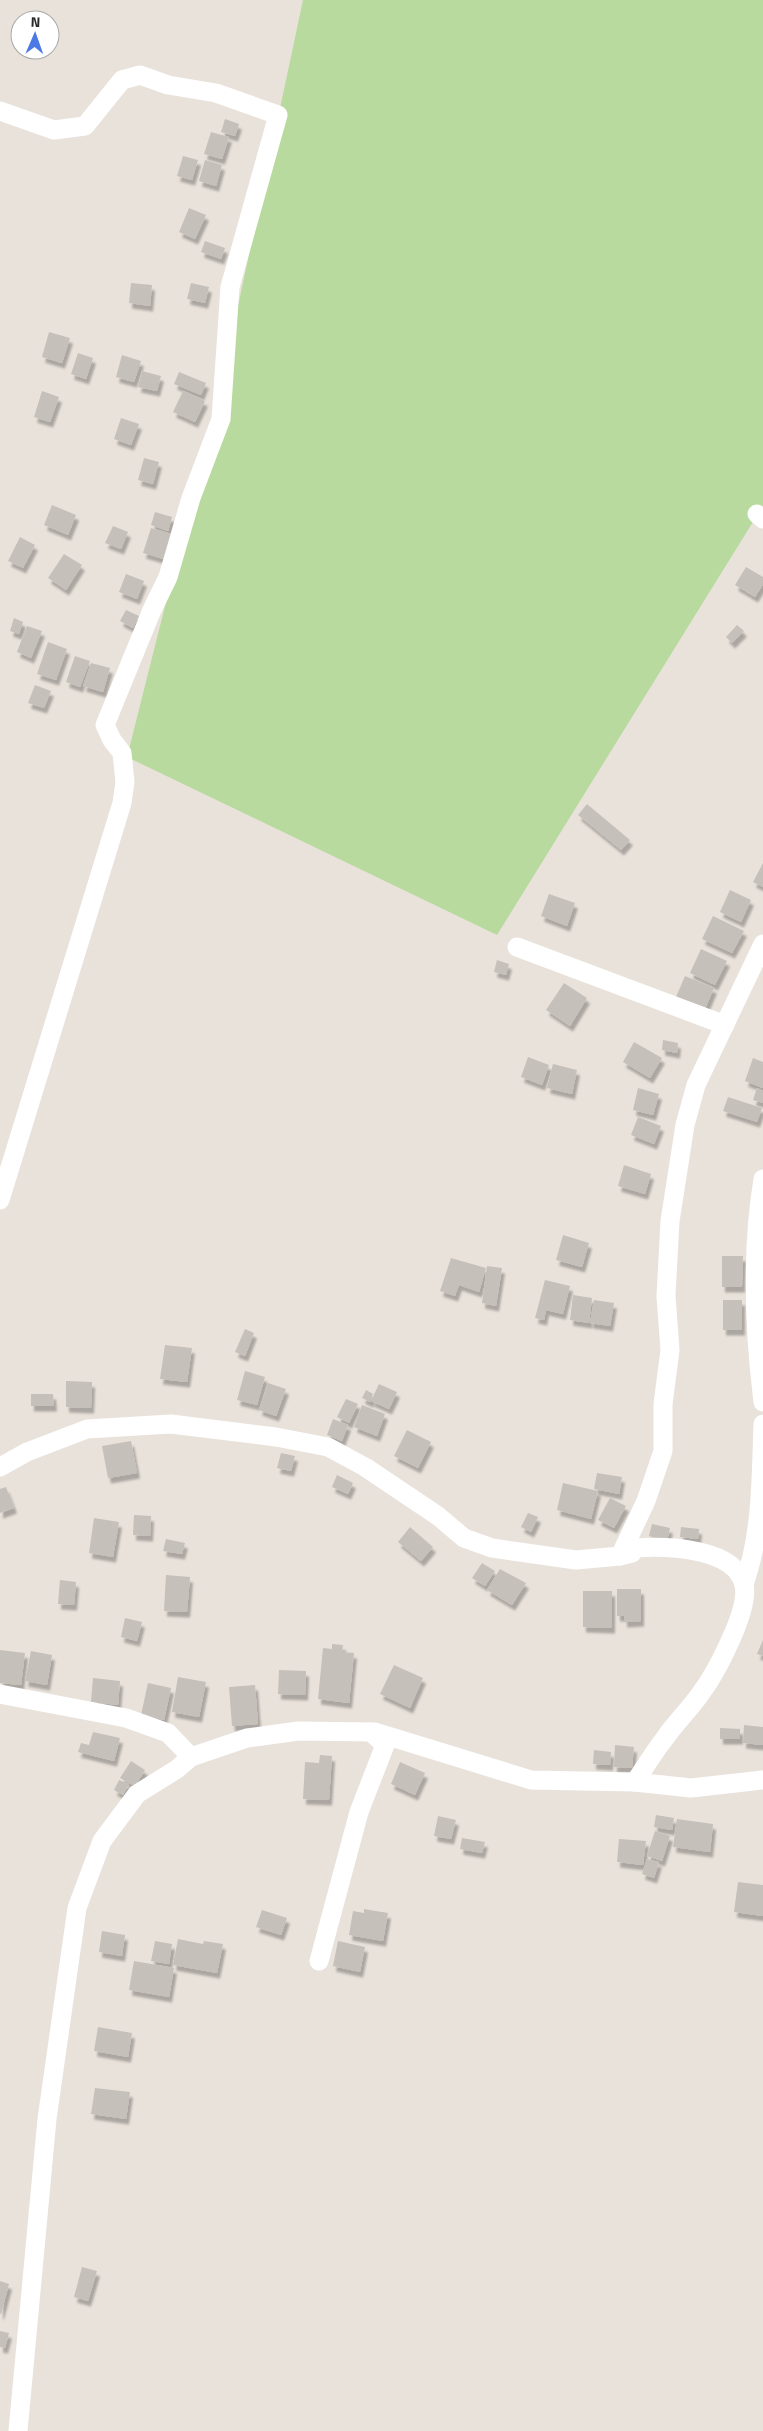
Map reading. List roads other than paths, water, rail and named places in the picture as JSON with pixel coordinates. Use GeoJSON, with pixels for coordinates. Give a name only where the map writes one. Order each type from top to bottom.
{"type":"FeatureCollection","features":[{"type":"Feature","properties":{"kind":"street"},"geometry":{"type":"LineString","coordinates":[[0,111],[54,130],[85,126],[122,80],[140,75],[168,85],[216,93],[278,114],[230,287],[221,419],[191,498],[168,576],[152,610],[105,726],[112,740],[122,753],[125,782],[122,803],[0,1200]]}},
{"type":"Feature","properties":{"kind":"street"},"geometry":{"type":"LineString","coordinates":[[620,1556],[646,1501],[663,1451],[664,1404],[670,1350],[666,1296],[670,1220],[685,1126],[696,1086],[763,944]]}},
{"type":"Feature","properties":{"kind":"street"},"geometry":{"type":"LineString","coordinates":[[517,947],[725,1025]]}},
{"type":"Feature","properties":{"kind":"street"},"geometry":{"type":"LineString","coordinates":[[763,1179],[758,1210],[758,1247],[754,1282],[763,1402]]}},
{"type":"Feature","properties":{"kind":"street"},"geometry":{"type":"LineString","coordinates":[[0,1467],[27,1452],[87,1429],[171,1424],[276,1437],[328,1447],[366,1467],[438,1516],[464,1538],[492,1548],[576,1560],[620,1556],[632,1553],[636,1548],[651,1547],[704,1552],[724,1561],[736,1571],[744,1584]]}},
{"type":"Feature","properties":{"kind":"street"},"geometry":{"type":"LineString","coordinates":[[634,1782],[665,1737],[702,1693],[729,1644],[745,1603],[744,1584],[752,1561],[756,1528],[763,1424]]}},
{"type":"Feature","properties":{"kind":"street"},"geometry":{"type":"LineString","coordinates":[[0,1694],[126,1718],[168,1733],[191,1757]]}},
{"type":"Feature","properties":{"kind":"street"},"geometry":{"type":"LineString","coordinates":[[18,2431],[47,2119],[77,1908],[102,1841],[137,1794],[177,1769],[191,1757],[247,1738],[298,1731],[371,1732],[531,1780],[634,1782],[691,1788],[763,1780]]}},
{"type":"Feature","properties":{"kind":"street"},"geometry":{"type":"LineString","coordinates":[[319,1961],[359,1812],[385,1745],[371,1732]]}}]}
